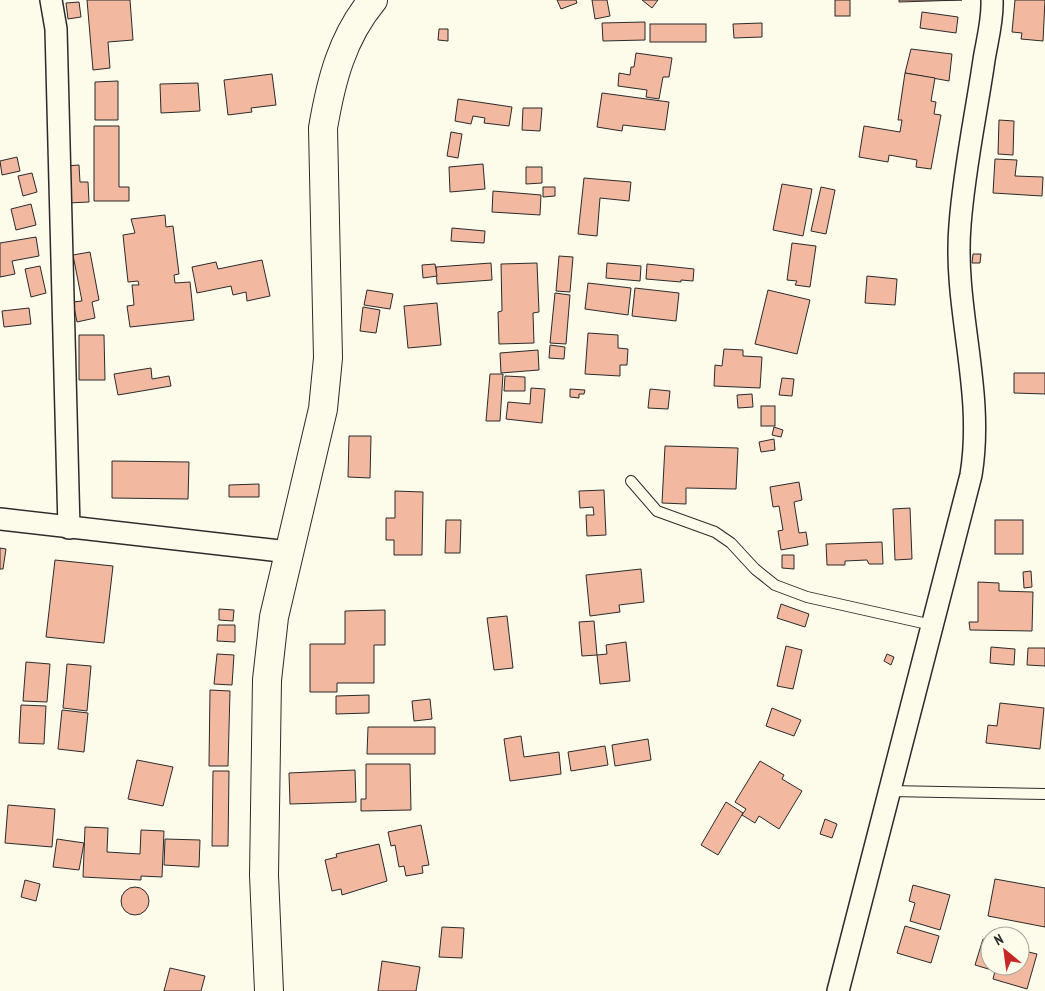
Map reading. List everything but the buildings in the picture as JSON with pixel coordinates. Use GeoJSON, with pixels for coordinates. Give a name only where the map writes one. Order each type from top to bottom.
{"type":"FeatureCollection","features":[{"type":"Feature","properties":{"kind":"street"},"geometry":{"type":"LineString","coordinates":[[51,0],[56,29],[68,528]]}},
{"type":"Feature","properties":{"kind":"street"},"geometry":{"type":"LineString","coordinates":[[269,991],[264,875],[267,680],[274,617],[323,409],[326,382],[328,348],[323,128],[341,52],[358,18],[373,0]]}},
{"type":"Feature","properties":{"kind":"street"},"geometry":{"type":"LineString","coordinates":[[838,991],[975,451],[975,420],[970,356],[959,282],[960,226],[992,0]]}},
{"type":"Feature","properties":{"kind":"street"},"geometry":{"type":"LineString","coordinates":[[0,519],[289,552]]}},
{"type":"Feature","properties":{"kind":"lane"},"geometry":{"type":"LineString","coordinates":[[631,481],[657,511],[715,532],[731,543],[755,569],[775,585],[808,597],[932,625]]}},
{"type":"Feature","properties":{"kind":"lane"},"geometry":{"type":"LineString","coordinates":[[890,791],[1045,794]]}}]}
